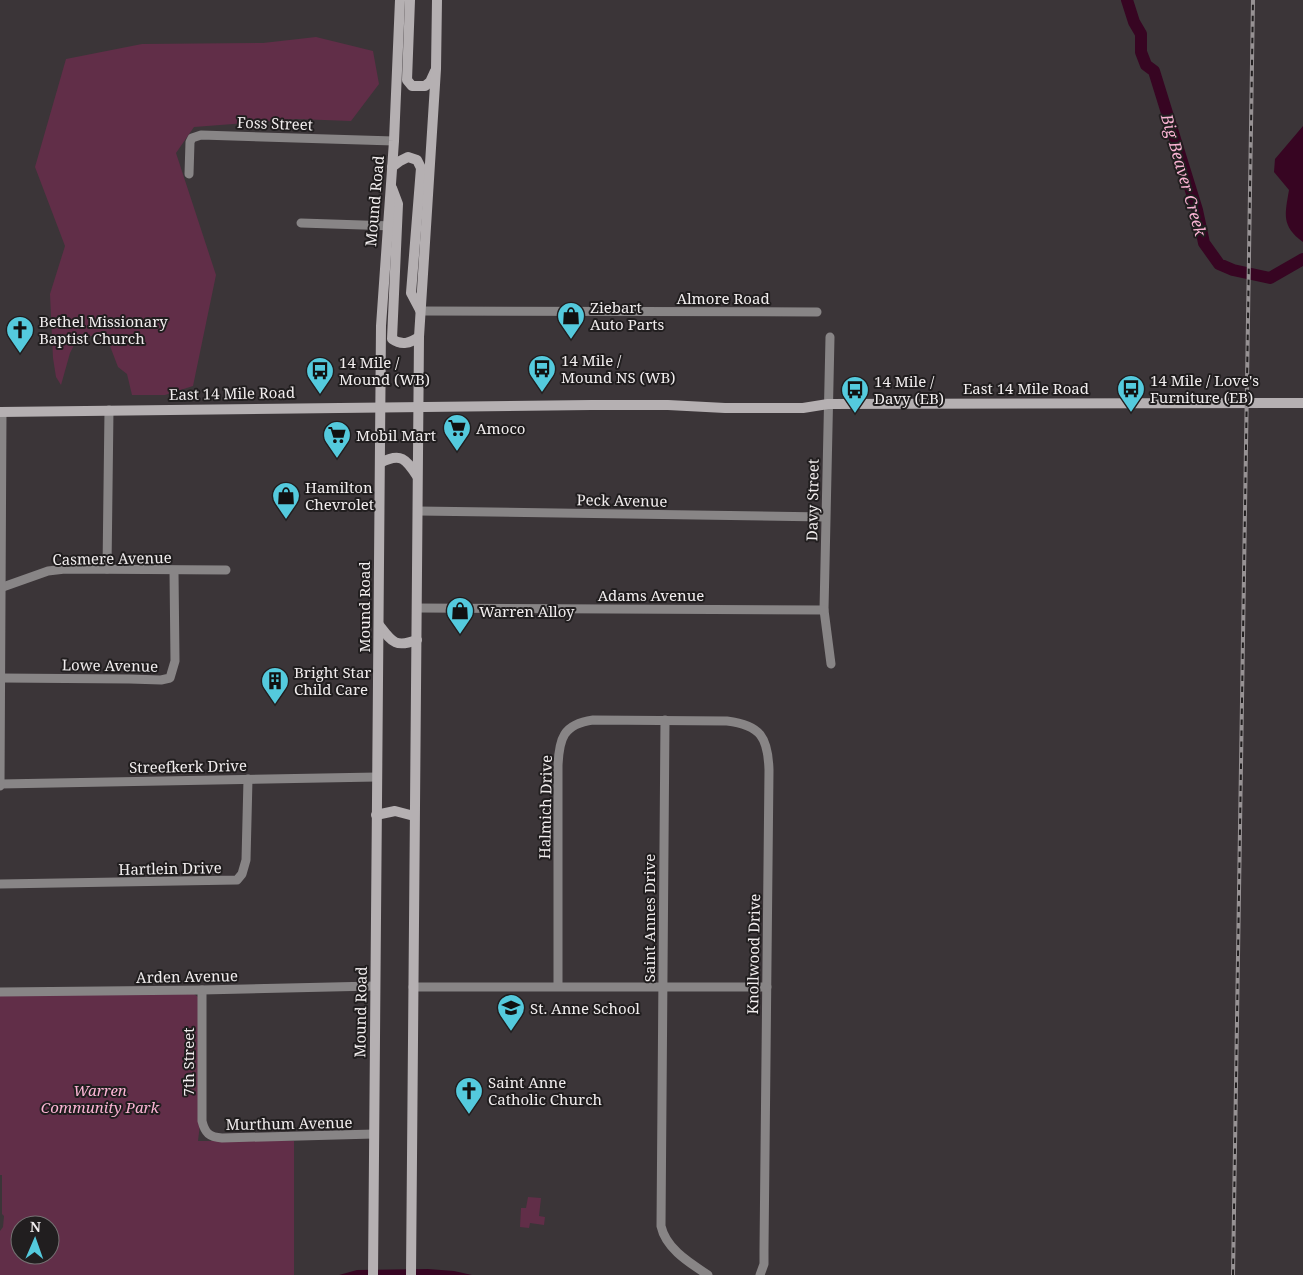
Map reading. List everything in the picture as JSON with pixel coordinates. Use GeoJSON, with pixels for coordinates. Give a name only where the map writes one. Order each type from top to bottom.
{"type":"FeatureCollection","features":[{"type":"Feature","properties":{"kind":"main road","name":"Mound Road"},"geometry":{"type":"LineString","coordinates":[[373,1275],[381,326],[392,226],[391,183],[400,0]]}},
{"type":"Feature","properties":{"kind":"main road"},"geometry":{"type":"LineString","coordinates":[[410,0],[407,80],[412,86],[425,86],[430,82],[436,69]]}},
{"type":"Feature","properties":{"kind":"main road"},"geometry":{"type":"LineString","coordinates":[[432,0],[436,17]]}},
{"type":"Feature","properties":{"kind":"main road"},"geometry":{"type":"LineString","coordinates":[[410,1275],[419,337],[436,69],[437,0]]}},
{"type":"Feature","properties":{"kind":"main road"},"geometry":{"type":"LineString","coordinates":[[392,167],[408,157],[416,160],[421,168],[411,293],[420,311]]}},
{"type":"Feature","properties":{"kind":"main road"},"geometry":{"type":"LineString","coordinates":[[392,226],[392,339],[400,343],[410,343],[419,337]]}},
{"type":"Feature","properties":{"kind":"main road","name":"East 14 Mile Road"},"geometry":{"type":"LineString","coordinates":[[1,412],[381,406],[642,405],[802,408],[828,404],[1303,403]]}},
{"type":"Feature","properties":{"kind":"main road"},"geometry":{"type":"LineString","coordinates":[[380,463],[393,457],[404,459],[418,477]]}},
{"type":"Feature","properties":{"kind":"main road"},"geometry":{"type":"LineString","coordinates":[[379,625],[394,643],[404,644],[416,640]]}},
{"type":"Feature","properties":{"kind":"main road"},"geometry":{"type":"LineString","coordinates":[[376,815],[395,811],[414,816]]}},
{"type":"Feature","properties":{"kind":"street","name":"Foss Street"},"geometry":{"type":"LineString","coordinates":[[189,174],[190,142],[192,138],[201,134],[394,141]]}},
{"type":"Feature","properties":{"kind":"street"},"geometry":{"type":"LineString","coordinates":[[301,223],[392,226]]}},
{"type":"Feature","properties":{"kind":"street","name":"Almore Road"},"geometry":{"type":"LineString","coordinates":[[420,311],[817,312]]}},
{"type":"Feature","properties":{"kind":"street","name":"Davy Street"},"geometry":{"type":"LineString","coordinates":[[830,337],[824,610],[831,664]]}},
{"type":"Feature","properties":{"kind":"street"},"geometry":{"type":"LineString","coordinates":[[107,569],[110,410]]}},
{"type":"Feature","properties":{"kind":"street"},"geometry":{"type":"LineString","coordinates":[[0,785],[1,412]]}},
{"type":"Feature","properties":{"kind":"street","name":"Peck Avenue"},"geometry":{"type":"LineString","coordinates":[[418,511],[825,517]]}},
{"type":"Feature","properties":{"kind":"street","name":"Casmere Avenue"},"geometry":{"type":"LineString","coordinates":[[0,588],[48,571],[65,569],[226,570]]}},
{"type":"Feature","properties":{"kind":"street","name":"Lowe Avenue"},"geometry":{"type":"LineString","coordinates":[[1,678],[161,680],[170,678],[175,661],[174,571]]}},
{"type":"Feature","properties":{"kind":"street","name":"Adams Avenue"},"geometry":{"type":"LineString","coordinates":[[417,608],[824,610]]}},
{"type":"Feature","properties":{"kind":"street","name":"Halmich Drive"},"geometry":{"type":"LineString","coordinates":[[558,986],[558,766],[561,741],[570,728],[582,722],[593,720],[665,720]]}},
{"type":"Feature","properties":{"kind":"street","name":"Knollwood Drive"},"geometry":{"type":"LineString","coordinates":[[665,720],[740,722],[755,729],[765,742],[768,753],[764,1264],[760,1275]]}},
{"type":"Feature","properties":{"kind":"street","name":"Saint Annes Drive"},"geometry":{"type":"LineString","coordinates":[[665,720],[660,1226],[664,1237],[672,1247],[708,1275]]}},
{"type":"Feature","properties":{"kind":"street","name":"Streefkerk Drive"},"geometry":{"type":"LineString","coordinates":[[0,785],[377,777]]}},
{"type":"Feature","properties":{"kind":"street","name":"Hartlein Drive"},"geometry":{"type":"LineString","coordinates":[[0,884],[237,880],[242,874],[246,860],[248,779]]}},
{"type":"Feature","properties":{"kind":"street","name":"Arden Avenue"},"geometry":{"type":"LineString","coordinates":[[0,992],[375,986]]}},
{"type":"Feature","properties":{"kind":"street"},"geometry":{"type":"LineString","coordinates":[[413,987],[767,987]]}},
{"type":"Feature","properties":{"kind":"street","name":"7th Street"},"geometry":{"type":"LineString","coordinates":[[202,990],[202,1121],[206,1133]]}},
{"type":"Feature","properties":{"kind":"street","name":"Murthum Avenue"},"geometry":{"type":"LineString","coordinates":[[206,1133],[211,1137],[222,1138],[374,1134]]}},
{"type":"Feature","properties":{"kind":"green space"},"geometry":{"type":"Polygon","coordinates":[[[316,37],[373,51],[379,84],[351,121],[297,119],[194,127],[176,153],[216,275],[193,386],[165,395],[132,395],[127,374],[118,367],[110,346],[97,336],[77,339],[70,353],[61,385],[56,377],[53,358],[50,294],[65,246],[35,167],[66,59],[142,44],[263,43],[316,37]]]}},
{"type":"Feature","properties":{"kind":"green space","name":"Warren Community Park"},"geometry":{"type":"Polygon","coordinates":[[[194,994],[198,997],[200,1124],[198,1141],[294,1141],[294,1275],[0,1275],[0,1231],[3,1227],[4,1216],[2,1214],[2,1175],[0,1175],[0,995],[194,994]]]}},
{"type":"Feature","properties":{"kind":"green space"},"geometry":{"type":"Polygon","coordinates":[[[528,1197],[541,1198],[539,1216],[545,1217],[544,1225],[530,1223],[529,1228],[520,1227],[521,1208],[526,1208],[528,1197]]]}},
{"type":"Feature","properties":{"kind":"shaded area"},"geometry":{"type":"Polygon","coordinates":[[[1303,126],[1303,242],[1288,225],[1286,206],[1289,190],[1274,172],[1275,159],[1303,126]]]}},
{"type":"Feature","properties":{"kind":"shaded area"},"geometry":{"type":"Polygon","coordinates":[[[428,1269],[454,1271],[472,1275],[339,1275],[357,1270],[428,1269]]]}},
{"type":"Feature","properties":{"kind":"waterway","name":"Big Beaver Creek"},"geometry":{"type":"LineString","coordinates":[[1127,0],[1134,22],[1141,34],[1141,52],[1146,65],[1154,71],[1197,210],[1204,243],[1219,264],[1233,270],[1270,278],[1303,259]]}},
{"type":"Feature","properties":{"kind":"railway"},"geometry":{"type":"LineString","coordinates":[[1233,1275],[1253,0]]}},
{"type":"Feature","properties":{"kind":"place","name":"Ziebart Auto Parts"},"geometry":{"type":"Point","coordinates":[571,340]}},
{"type":"Feature","properties":{"kind":"place","name":"Bethel Missionary Baptist Church"},"geometry":{"type":"Point","coordinates":[20,354]}},
{"type":"Feature","properties":{"kind":"place","name":"14 Mile / Mound NS (WB)"},"geometry":{"type":"Point","coordinates":[542,393]}},
{"type":"Feature","properties":{"kind":"place","name":"14 Mile / Mound (WB)"},"geometry":{"type":"Point","coordinates":[320,395]}},
{"type":"Feature","properties":{"kind":"place","name":"14 Mile / Love's Furniture (EB)"},"geometry":{"type":"Point","coordinates":[1131,413]}},
{"type":"Feature","properties":{"kind":"place","name":"14 Mile / Davy (EB)"},"geometry":{"type":"Point","coordinates":[855,414]}},
{"type":"Feature","properties":{"kind":"place","name":"Amoco"},"geometry":{"type":"Point","coordinates":[457,452]}},
{"type":"Feature","properties":{"kind":"place","name":"Mobil Mart"},"geometry":{"type":"Point","coordinates":[337,459]}},
{"type":"Feature","properties":{"kind":"place","name":"Hamilton Chevrolet"},"geometry":{"type":"Point","coordinates":[286,520]}},
{"type":"Feature","properties":{"kind":"place","name":"Warren Alloy"},"geometry":{"type":"Point","coordinates":[460,635]}},
{"type":"Feature","properties":{"kind":"place","name":"Bright Star Child Care"},"geometry":{"type":"Point","coordinates":[275,705]}},
{"type":"Feature","properties":{"kind":"place","name":"St. Anne School"},"geometry":{"type":"Point","coordinates":[511,1032]}},
{"type":"Feature","properties":{"kind":"place","name":"Saint Anne Catholic Church"},"geometry":{"type":"Point","coordinates":[469,1115]}}]}
